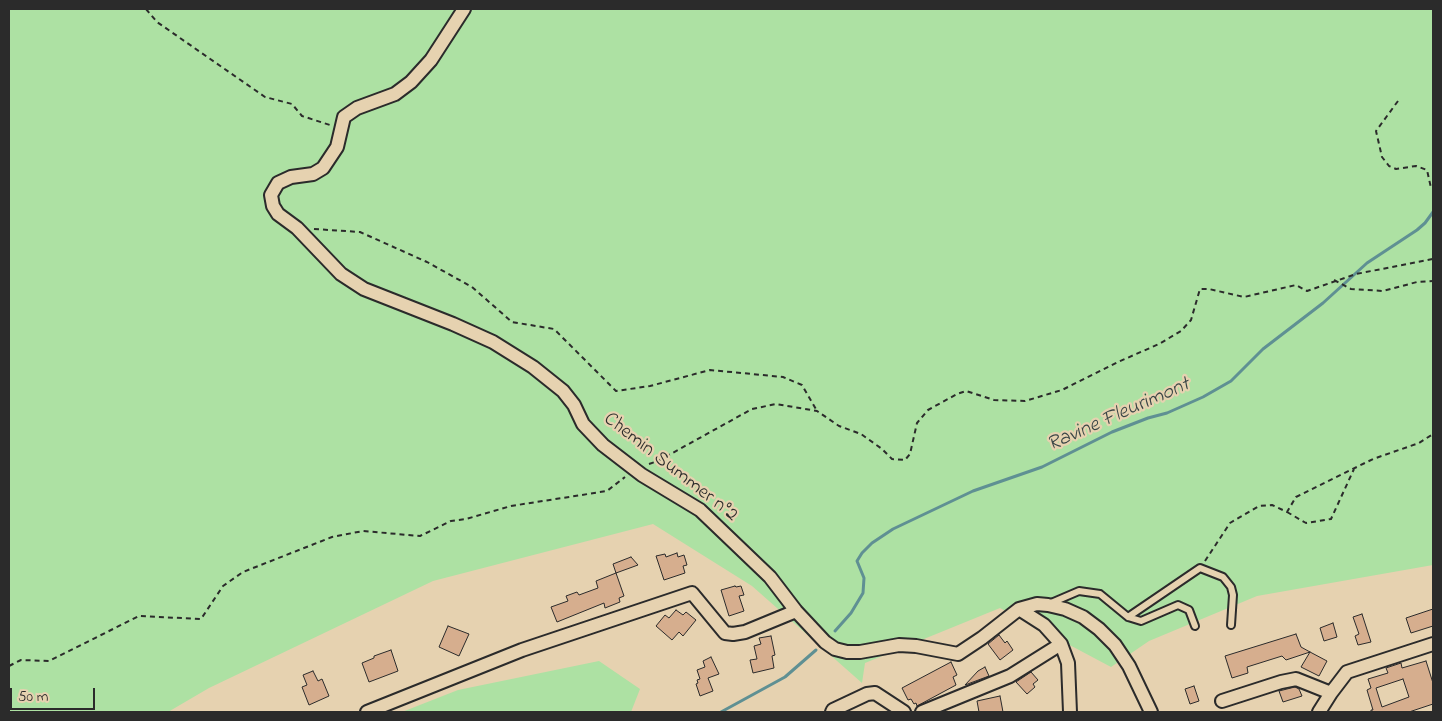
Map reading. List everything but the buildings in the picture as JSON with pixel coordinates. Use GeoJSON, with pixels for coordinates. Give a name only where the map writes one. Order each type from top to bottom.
{"type":"FeatureCollection","features":[{"type":"Feature","properties":{"kind":"street","name":"Chemin Summer n°2"},"geometry":{"type":"LineString","coordinates":[[464,9],[431,60],[411,82],[395,94],[357,108],[344,117],[337,147],[323,168],[312,174],[291,177],[278,183],[272,195],[278,214],[297,228],[341,274],[364,289],[493,342],[533,367],[562,391],[574,405],[583,424],[603,445],[634,469],[700,510],[770,577],[796,611],[825,642],[835,649],[847,652],[860,652],[899,645],[916,646],[958,654],[1019,609],[1037,604],[1065,608],[1083,617],[1099,629],[1109,640],[1129,666],[1151,712]]}},
{"type":"Feature","properties":{"kind":"street"},"geometry":{"type":"LineString","coordinates":[[367,712],[522,650],[692,593],[725,633],[745,632],[796,611]]}},
{"type":"Feature","properties":{"kind":"street"},"geometry":{"type":"LineString","coordinates":[[1019,609],[1044,625],[1061,644],[1068,663],[1070,712]]}},
{"type":"Feature","properties":{"kind":"street"},"geometry":{"type":"LineString","coordinates":[[922,712],[1010,676],[1061,644]]}},
{"type":"Feature","properties":{"kind":"street"},"geometry":{"type":"LineString","coordinates":[[1319,712],[1347,672],[1433,644]]}},
{"type":"Feature","properties":{"kind":"street"},"geometry":{"type":"LineString","coordinates":[[1222,701],[1296,679],[1331,693]]}},
{"type":"Feature","properties":{"kind":"street"},"geometry":{"type":"LineString","coordinates":[[832,712],[867,694],[875,693],[904,712]]}},
{"type":"Feature","properties":{"kind":"lane"},"geometry":{"type":"LineString","coordinates":[[1128,618],[1200,568],[1224,577],[1231,587],[1233,595],[1231,625]]}},
{"type":"Feature","properties":{"kind":"lane"},"geometry":{"type":"LineString","coordinates":[[1048,605],[1079,591],[1100,594],[1128,618],[1141,621],[1178,605],[1189,610],[1195,626]]}},
{"type":"Feature","properties":{"kind":"path"},"geometry":{"type":"LineString","coordinates":[[146,9],[157,22],[265,97],[292,104],[302,116],[341,129]]}},
{"type":"Feature","properties":{"kind":"path"},"geometry":{"type":"LineString","coordinates":[[1398,101],[1376,131],[1382,157],[1389,166],[1396,169],[1416,166],[1427,170],[1431,188],[1433,189]]}},
{"type":"Feature","properties":{"kind":"path"},"geometry":{"type":"LineString","coordinates":[[297,228],[360,232],[427,262],[472,287],[512,322],[554,329],[616,392],[650,386],[710,370],[783,377],[802,386],[818,411],[840,426],[861,434],[882,449],[892,459],[905,460],[910,454],[917,423],[928,410],[966,391],[994,400],[1025,400],[1062,390],[1159,344],[1182,331],[1191,320],[1200,289],[1244,296],[1296,285],[1307,291],[1334,280],[1356,274],[1433,259]]}},
{"type":"Feature","properties":{"kind":"path"},"geometry":{"type":"LineString","coordinates":[[1334,280],[1352,289],[1383,291],[1417,282],[1433,281]]}},
{"type":"Feature","properties":{"kind":"path"},"geometry":{"type":"LineString","coordinates":[[9,666],[21,660],[49,662],[138,616],[201,619],[223,586],[243,572],[332,537],[363,532],[420,536],[451,521],[466,519],[511,506],[607,492],[634,469],[658,461],[752,409],[776,404],[818,411]]}},
{"type":"Feature","properties":{"kind":"path"},"geometry":{"type":"LineString","coordinates":[[1287,512],[1296,497],[1373,459],[1419,443],[1433,435]]}},
{"type":"Feature","properties":{"kind":"path"},"geometry":{"type":"LineString","coordinates":[[1200,568],[1230,523],[1259,506],[1272,505],[1306,523],[1331,519],[1355,468]]}},
{"type":"Feature","properties":{"kind":"green space"},"geometry":{"type":"Polygon","coordinates":[[[9,9],[1433,9],[1433,565],[1257,596],[1149,641],[1111,667],[1000,608],[865,663],[862,683],[752,586],[653,524],[433,581],[209,688],[168,712],[9,712],[9,9]]]}},
{"type":"Feature","properties":{"kind":"green space"},"geometry":{"type":"Polygon","coordinates":[[[599,661],[640,689],[631,712],[402,712],[458,690],[599,661]]]}},
{"type":"Feature","properties":{"kind":"waterway","name":"Ravine Fleurimont"},"geometry":{"type":"LineString","coordinates":[[835,631],[851,613],[863,593],[864,578],[857,561],[872,543],[893,529],[973,491],[1042,467],[1112,432],[1167,413],[1203,397],[1231,381],[1263,349],[1323,303],[1367,263],[1417,230],[1433,212]]}},
{"type":"Feature","properties":{"kind":"waterway","name":"Ravine Fleurimont"},"geometry":{"type":"LineString","coordinates":[[721,712],[785,677],[816,650]]}}]}
